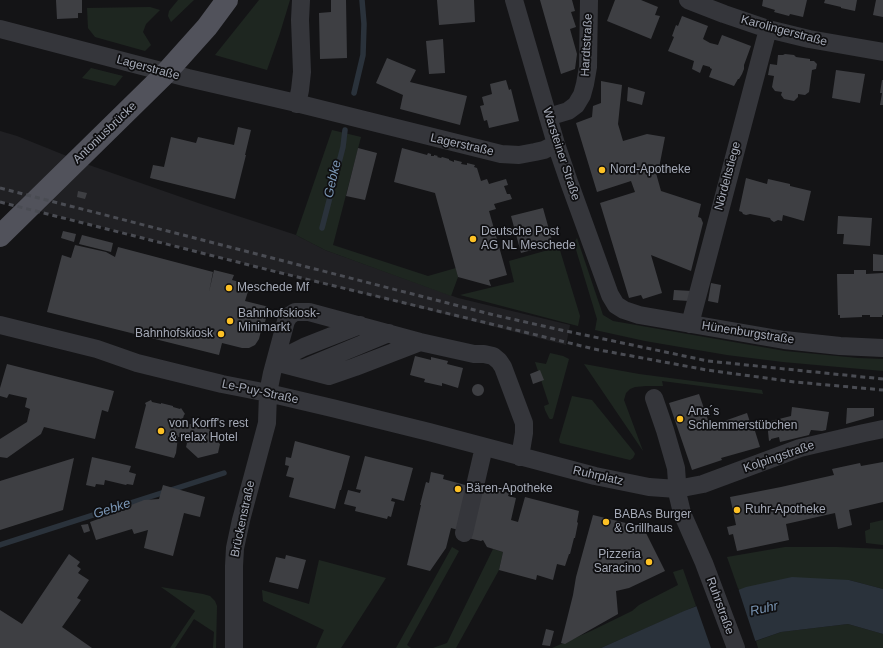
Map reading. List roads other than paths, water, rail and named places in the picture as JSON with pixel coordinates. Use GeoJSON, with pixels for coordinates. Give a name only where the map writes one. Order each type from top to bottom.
{"type":"FeatureCollection","features":[{"type":"Feature","properties":{"kind":"main road","name":"Antoniusbrücke"},"geometry":{"type":"LineString","coordinates":[[0,236],[164,75],[207,27],[227,0]]}},
{"type":"Feature","properties":{"kind":"street"},"geometry":{"type":"LineString","coordinates":[[297,104],[302,72],[300,20],[301,0]]}},
{"type":"Feature","properties":{"kind":"street","name":"Warsteiner Straße"},"geometry":{"type":"LineString","coordinates":[[514,0],[556,144],[610,295],[616,305]]}},
{"type":"Feature","properties":{"kind":"street","name":"Hardtstraße"},"geometry":{"type":"LineString","coordinates":[[548,117],[568,111],[576,105],[582,95],[588,67],[589,0]]}},
{"type":"Feature","properties":{"kind":"street","name":"Karolingerstraße"},"geometry":{"type":"LineString","coordinates":[[688,0],[768,29],[810,40],[883,52]]}},
{"type":"Feature","properties":{"kind":"street","name":"Lagerstraße"},"geometry":{"type":"LineString","coordinates":[[0,29],[188,78],[501,154],[519,155],[536,152],[556,144]]}},
{"type":"Feature","properties":{"kind":"street","name":"Nördeltstiege"},"geometry":{"type":"LineString","coordinates":[[690,324],[768,29]]}},
{"type":"Feature","properties":{"kind":"street","name":"Hünenburgstraße"},"geometry":{"type":"LineString","coordinates":[[616,305],[624,310],[639,315],[784,340],[840,346],[883,348]]}},
{"type":"Feature","properties":{"kind":"street","name":"Brückenstraße"},"geometry":{"type":"LineString","coordinates":[[234,648],[235,548],[267,423],[268,392],[286,321],[289,316],[295,312],[301,311],[360,325]]}},
{"type":"Feature","properties":{"kind":"street","name":"Le-Puy-Straße"},"geometry":{"type":"LineString","coordinates":[[0,325],[97,349],[137,363],[222,384],[268,392],[429,432],[520,457]]}},
{"type":"Feature","properties":{"kind":"street"},"geometry":{"type":"LineString","coordinates":[[275,362],[304,347],[360,325],[420,342],[474,354],[493,356],[503,367],[524,423],[520,457]]}},
{"type":"Feature","properties":{"kind":"street"},"geometry":{"type":"LineString","coordinates":[[302,369],[389,333]]}},
{"type":"Feature","properties":{"kind":"street"},"geometry":{"type":"LineString","coordinates":[[275,362],[329,376],[420,342]]}},
{"type":"Feature","properties":{"kind":"street"},"geometry":{"type":"LineString","coordinates":[[654,398],[676,468],[677,489]]}},
{"type":"Feature","properties":{"kind":"street","name":"Kolpingstraße"},"geometry":{"type":"LineString","coordinates":[[677,489],[703,484],[800,448],[857,434],[883,430]]}},
{"type":"Feature","properties":{"kind":"street"},"geometry":{"type":"LineString","coordinates":[[464,533],[484,447]]}},
{"type":"Feature","properties":{"kind":"street","name":"Ruhrplatz"},"geometry":{"type":"LineString","coordinates":[[520,457],[595,476],[649,487],[677,489]]}},
{"type":"Feature","properties":{"kind":"street","name":"Ruhrstraße"},"geometry":{"type":"LineString","coordinates":[[677,489],[682,513],[704,563],[736,648]]}},
{"type":"Feature","properties":{"kind":"water","name":"Ruhr"},"geometry":{"type":"Polygon","coordinates":[[[792,577],[849,580],[883,589],[883,634],[848,624],[781,632],[735,648],[601,648],[684,611],[746,587],[792,577]]]}},
{"type":"Feature","properties":{"kind":"waterway","name":"Gebke"},"geometry":{"type":"LineString","coordinates":[[354,93],[363,55],[364,24],[362,0]]}},
{"type":"Feature","properties":{"kind":"waterway","name":"Gebke"},"geometry":{"type":"LineString","coordinates":[[322,228],[343,147],[345,130]]}},
{"type":"Feature","properties":{"kind":"waterway","name":"Gebke"},"geometry":{"type":"LineString","coordinates":[[0,545],[224,473]]}},
{"type":"Feature","properties":{"kind":"railway"},"geometry":{"type":"LineString","coordinates":[[0,188],[494,315],[561,330],[708,361],[883,379]]}},
{"type":"Feature","properties":{"kind":"railway"},"geometry":{"type":"LineString","coordinates":[[0,202],[277,272],[594,349],[707,370],[795,382],[883,390]]}},
{"type":"Feature","properties":{"kind":"place","name":"Nord-Apotheke"},"geometry":{"type":"Point","coordinates":[602,170]}},
{"type":"Feature","properties":{"kind":"place","name":"Deutsche Post AG NL Meschede"},"geometry":{"type":"Point","coordinates":[473,239]}},
{"type":"Feature","properties":{"kind":"place","name":"Meschede Mf"},"geometry":{"type":"Point","coordinates":[229,288]}},
{"type":"Feature","properties":{"kind":"place","name":"Bahnhofskiosk- Minimarkt"},"geometry":{"type":"Point","coordinates":[230,321]}},
{"type":"Feature","properties":{"kind":"place","name":"Bahnhofskiosk"},"geometry":{"type":"Point","coordinates":[221,334]}},
{"type":"Feature","properties":{"kind":"place","name":"Ana´s Schlemmerstübchen"},"geometry":{"type":"Point","coordinates":[680,419]}},
{"type":"Feature","properties":{"kind":"place","name":"von Korff's rest & relax Hotel"},"geometry":{"type":"Point","coordinates":[161,431]}},
{"type":"Feature","properties":{"kind":"place","name":"Bären-Apotheke"},"geometry":{"type":"Point","coordinates":[458,489]}},
{"type":"Feature","properties":{"kind":"place","name":"Ruhr-Apotheke"},"geometry":{"type":"Point","coordinates":[737,510]}},
{"type":"Feature","properties":{"kind":"place","name":"BABAs Burger & Grillhaus"},"geometry":{"type":"Point","coordinates":[606,522]}},
{"type":"Feature","properties":{"kind":"place","name":"Pizzeria Saracino"},"geometry":{"type":"Point","coordinates":[649,562]}}]}
